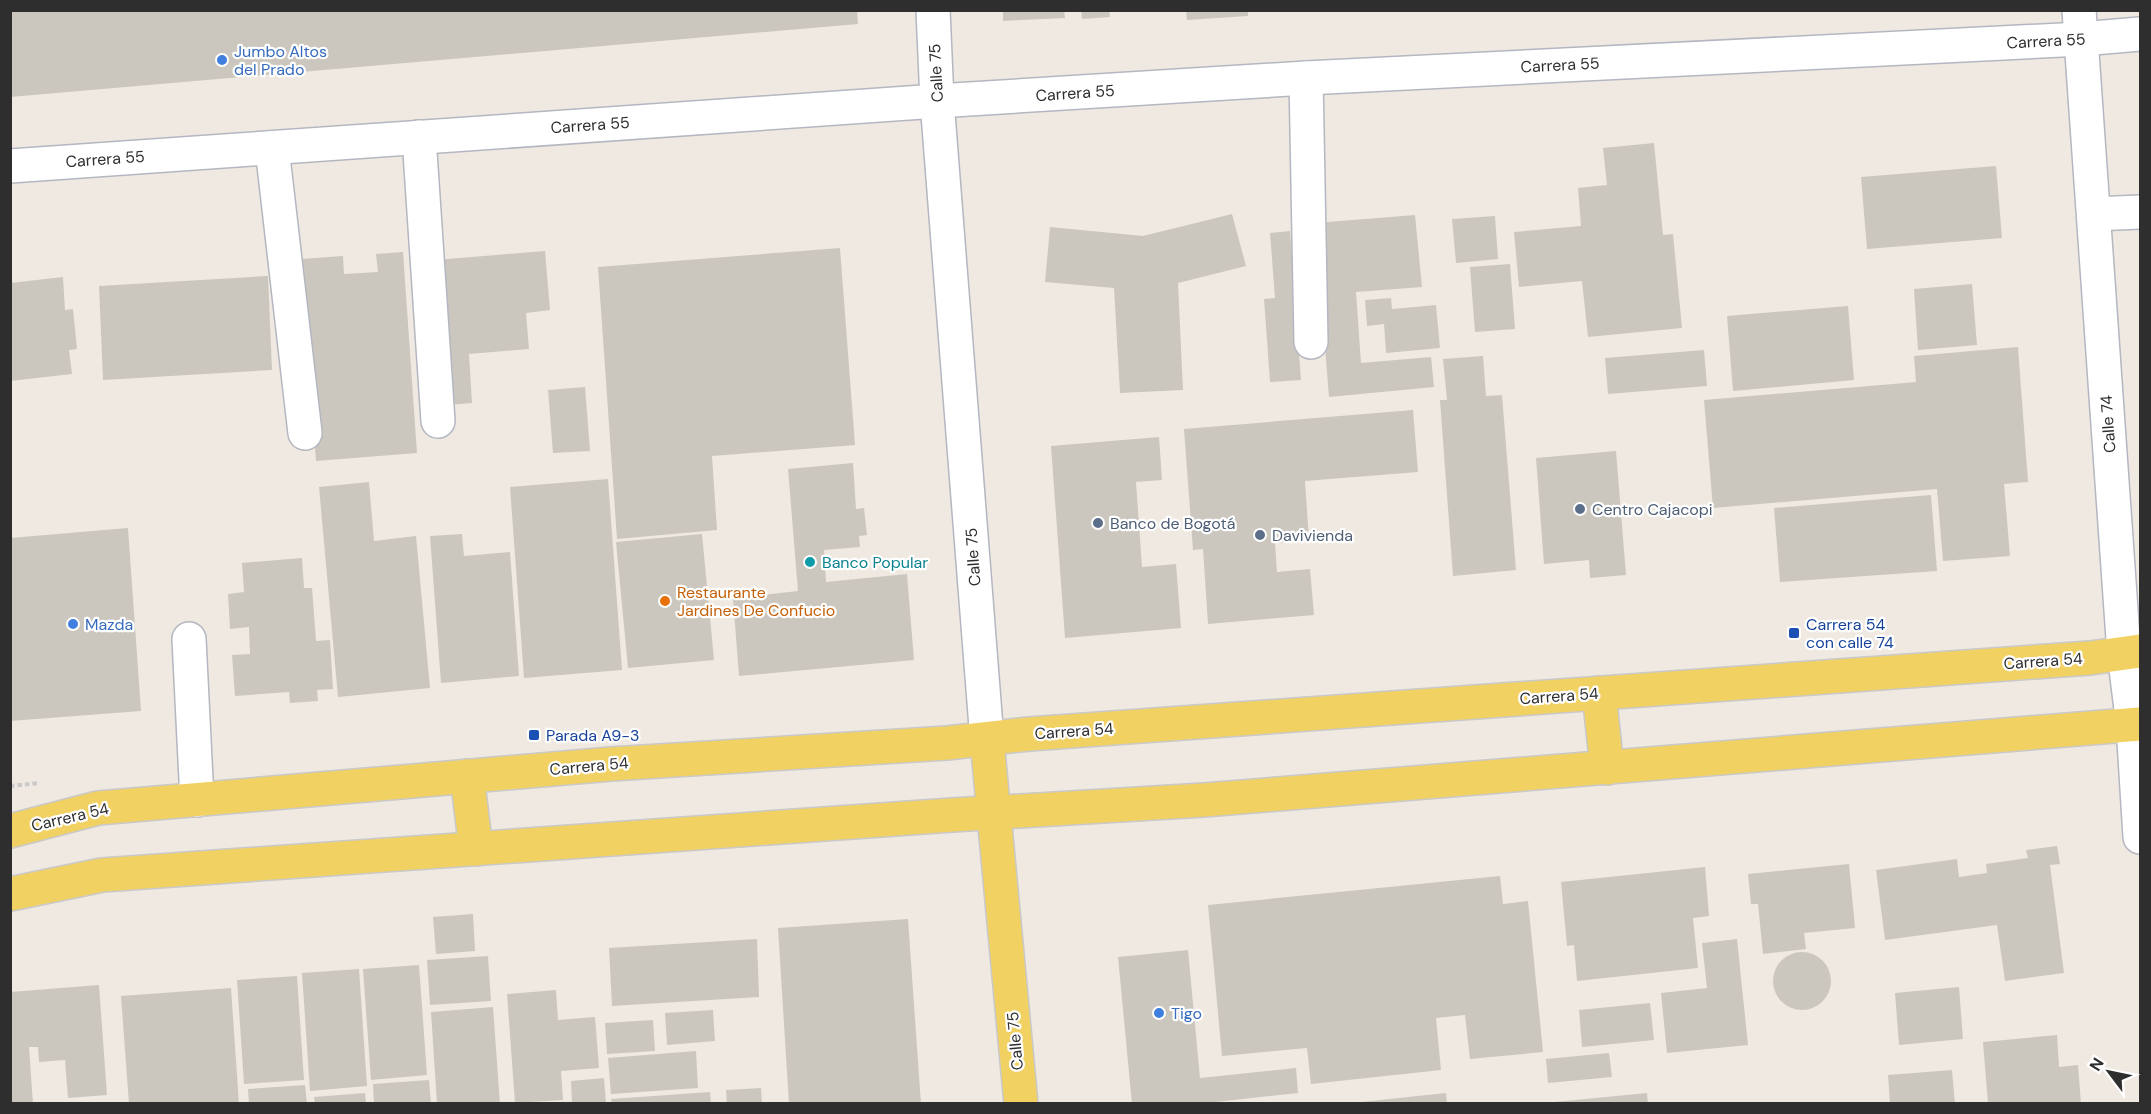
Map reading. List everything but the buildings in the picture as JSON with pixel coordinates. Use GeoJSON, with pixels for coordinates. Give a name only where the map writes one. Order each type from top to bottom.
{"type":"FeatureCollection","features":[{"type":"Feature","properties":{"kind":"main road","name":"Carrera 54"},"geometry":{"type":"LineString","coordinates":[[10,831],[98,808],[467,776],[611,764],[987,740],[1064,732],[2090,658],[2132,652]]}},
{"type":"Feature","properties":{"kind":"main road"},"geometry":{"type":"LineString","coordinates":[[1599,693],[1607,768]]}},
{"type":"Feature","properties":{"kind":"main road"},"geometry":{"type":"LineString","coordinates":[[10,894],[102,875],[995,812],[1204,800],[2137,724]]}},
{"type":"Feature","properties":{"kind":"main road","name":"Calle 75"},"geometry":{"type":"LineString","coordinates":[[987,740],[1021,1104]]}},
{"type":"Feature","properties":{"kind":"main road"},"geometry":{"type":"LineString","coordinates":[[467,776],[476,849]]}},
{"type":"Feature","properties":{"kind":"street","name":"Calle 75"},"geometry":{"type":"LineString","coordinates":[[933,10],[937,101],[987,740]]}},
{"type":"Feature","properties":{"kind":"street","name":"Carrera 55"},"geometry":{"type":"LineString","coordinates":[[10,166],[937,101],[2080,25],[2140,34]]}},
{"type":"Feature","properties":{"kind":"street","name":"Calle 74"},"geometry":{"type":"LineString","coordinates":[[2080,25],[2132,652],[2137,724],[2140,837]]}},
{"type":"Feature","properties":{"kind":"street"},"geometry":{"type":"LineString","coordinates":[[1306,78],[1311,342]]}},
{"type":"Feature","properties":{"kind":"street"},"geometry":{"type":"LineString","coordinates":[[419,137],[438,421]]}},
{"type":"Feature","properties":{"kind":"street"},"geometry":{"type":"LineString","coordinates":[[272,148],[305,433]]}},
{"type":"Feature","properties":{"kind":"street"},"geometry":{"type":"LineString","coordinates":[[2094,214],[2140,213]]}},
{"type":"Feature","properties":{"kind":"street"},"geometry":{"type":"LineString","coordinates":[[189,639],[197,800]]}},
{"type":"Feature","properties":{"kind":"place","name":"Jumbo Altos del Prado"},"geometry":{"type":"Point","coordinates":[222,60]}},
{"type":"Feature","properties":{"kind":"place","name":"Centro Cajacopi"},"geometry":{"type":"Point","coordinates":[1580,509]}},
{"type":"Feature","properties":{"kind":"place","name":"Banco de Bogotá"},"geometry":{"type":"Point","coordinates":[1098,523]}},
{"type":"Feature","properties":{"kind":"place","name":"Davivienda"},"geometry":{"type":"Point","coordinates":[1260,535]}},
{"type":"Feature","properties":{"kind":"place","name":"Banco Popular"},"geometry":{"type":"Point","coordinates":[810,562]}},
{"type":"Feature","properties":{"kind":"place","name":"Restaurante Jardines De Confucio"},"geometry":{"type":"Point","coordinates":[665,601]}},
{"type":"Feature","properties":{"kind":"place","name":"Mazda"},"geometry":{"type":"Point","coordinates":[73,624]}},
{"type":"Feature","properties":{"kind":"place","name":"Carrera 54 con calle 74"},"geometry":{"type":"Point","coordinates":[1794,633]}},
{"type":"Feature","properties":{"kind":"place","name":"Parada A9-3"},"geometry":{"type":"Point","coordinates":[534,735]}},
{"type":"Feature","properties":{"kind":"place","name":"Tigo"},"geometry":{"type":"Point","coordinates":[1159,1013]}}]}
